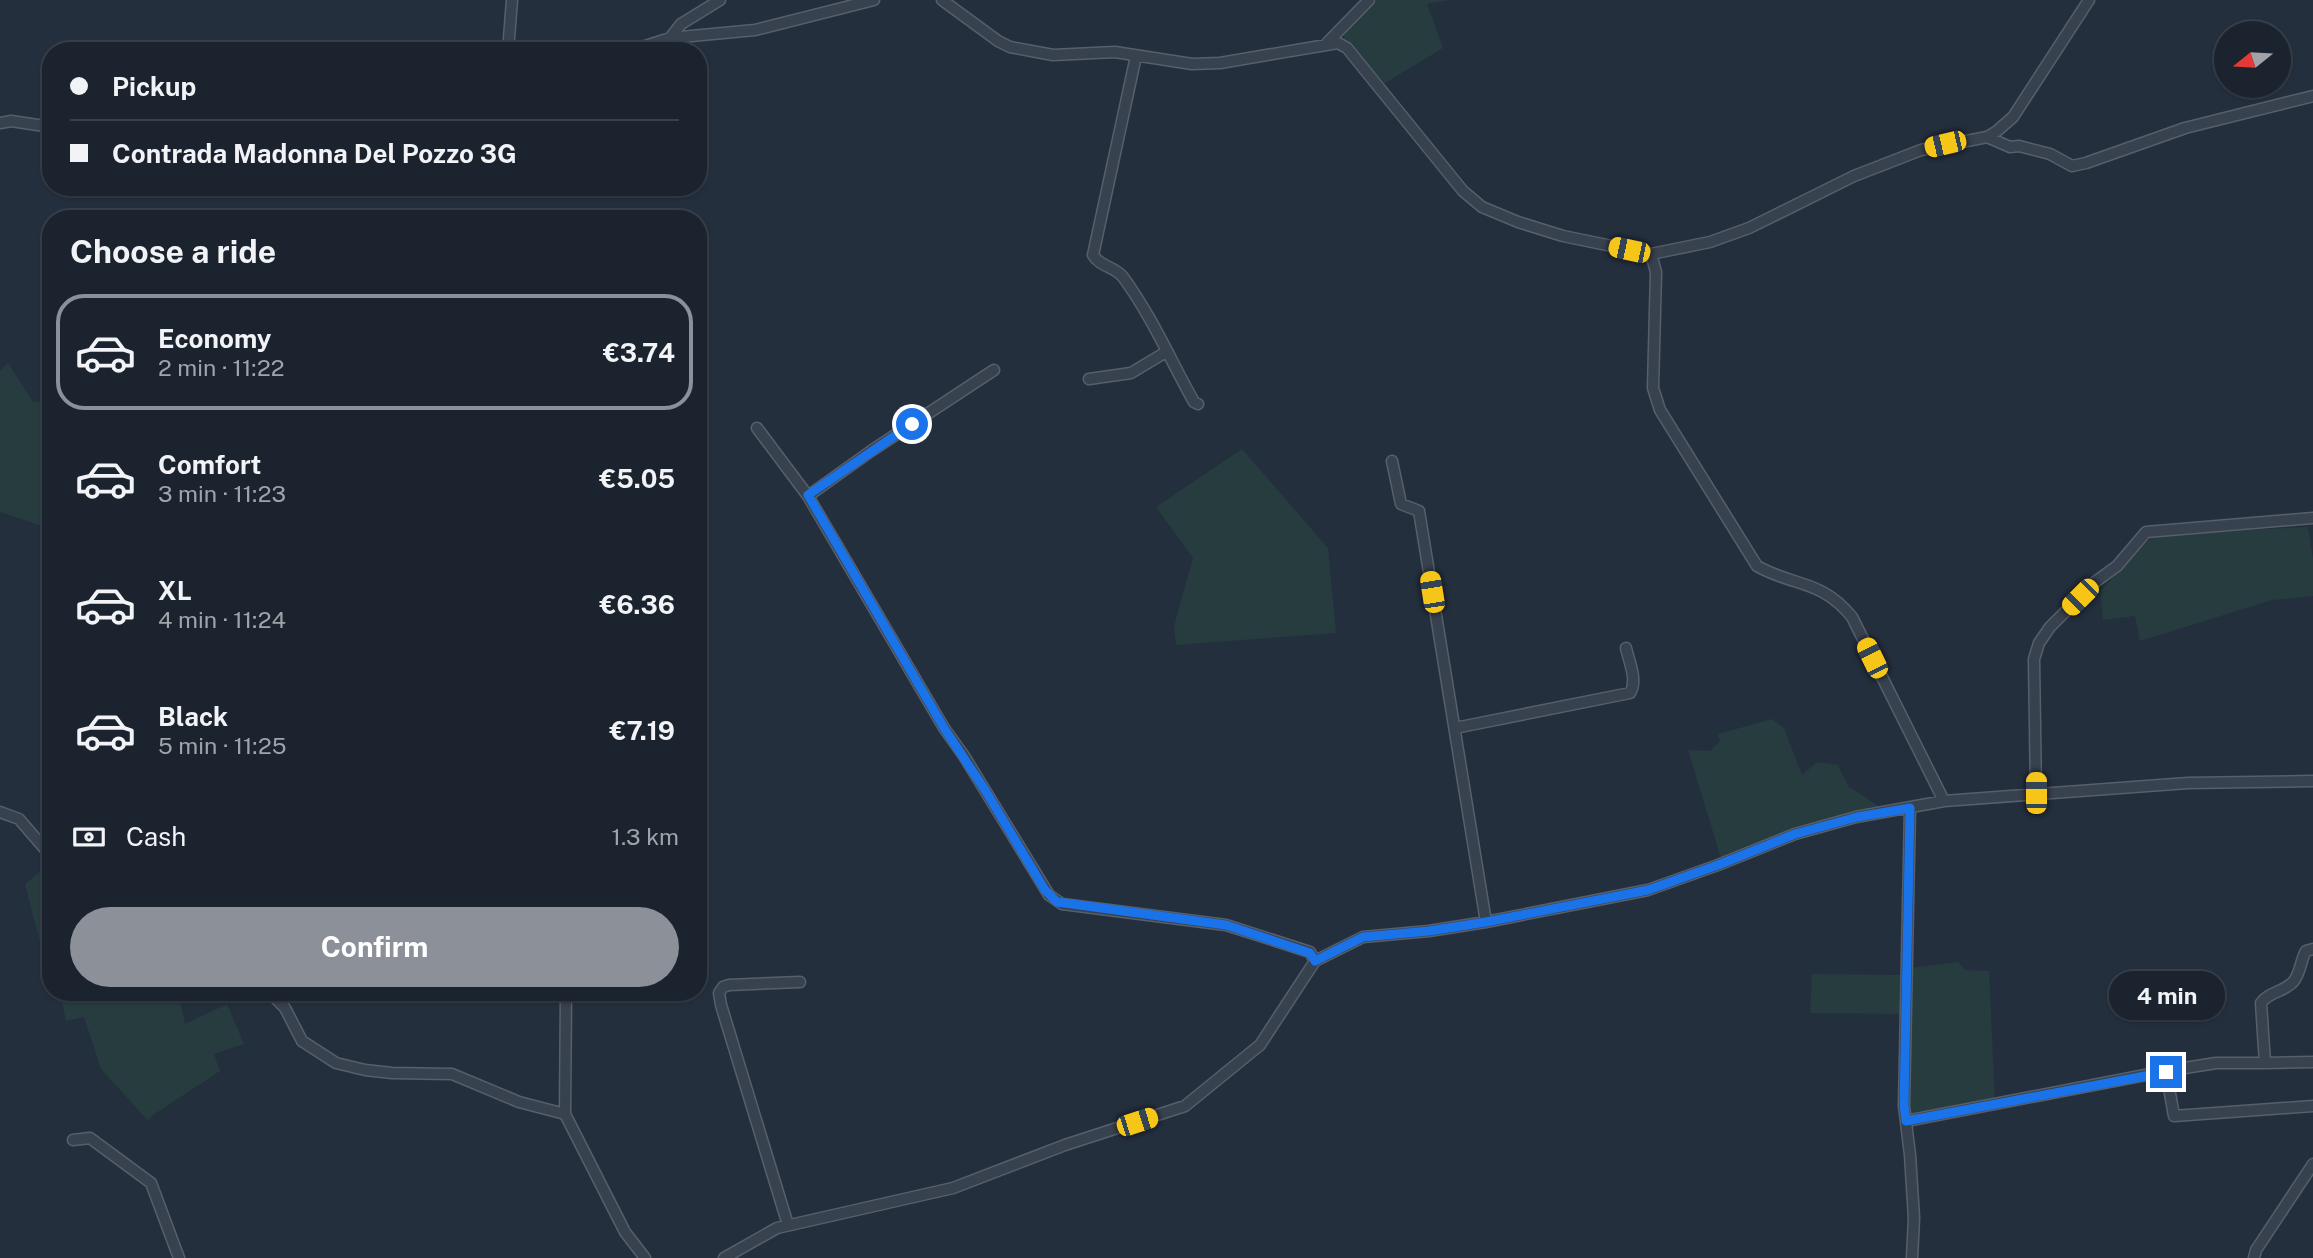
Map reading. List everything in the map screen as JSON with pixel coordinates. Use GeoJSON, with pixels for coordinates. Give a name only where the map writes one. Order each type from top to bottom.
{"type":"FeatureCollection","features":[{"type":"Feature","properties":{"kind":"street"},"geometry":{"type":"LineString","coordinates":[[510,42],[512,0]]}},
{"type":"Feature","properties":{"kind":"street"},"geometry":{"type":"LineString","coordinates":[[670,38],[681,23],[720,0]]}},
{"type":"Feature","properties":{"kind":"street"},"geometry":{"type":"LineString","coordinates":[[658,42],[670,38],[755,30],[874,0]]}},
{"type":"Feature","properties":{"kind":"street"},"geometry":{"type":"LineString","coordinates":[[942,0],[1010,47],[1053,55],[1115,52],[1192,64],[1220,63],[1338,43],[1347,48],[1463,191],[1482,207],[1563,236],[1651,254],[1710,242],[1749,228],[1854,176],[1921,150],[1987,136],[2013,117],[2088,0]]}},
{"type":"Feature","properties":{"kind":"street"},"geometry":{"type":"LineString","coordinates":[[1327,43],[1369,0]]}},
{"type":"Feature","properties":{"kind":"street"},"geometry":{"type":"LineString","coordinates":[[1136,56],[1093,255],[1098,262],[1113,267],[1120,274],[1194,402],[1198,404]]}},
{"type":"Feature","properties":{"kind":"street"},"geometry":{"type":"LineString","coordinates":[[1987,136],[2010,147],[2040,151],[2072,166],[2185,128],[2313,96]]}},
{"type":"Feature","properties":{"kind":"street"},"geometry":{"type":"LineString","coordinates":[[0,123],[11,121],[42,126]]}},
{"type":"Feature","properties":{"kind":"street"},"geometry":{"type":"LineString","coordinates":[[1651,254],[1657,272],[1653,388],[1660,410],[1757,566],[1771,574],[1821,590],[1839,601],[1852,617],[1944,801]]}},
{"type":"Feature","properties":{"kind":"street"},"geometry":{"type":"LineString","coordinates":[[1089,379],[1131,373],[1166,352]]}},
{"type":"Feature","properties":{"kind":"street"},"geometry":{"type":"LineString","coordinates":[[808,495],[994,370]]}},
{"type":"Feature","properties":{"kind":"street"},"geometry":{"type":"LineString","coordinates":[[757,428],[808,495],[944,728],[1049,895],[1062,904],[1226,925],[1310,953],[1315,961]]}},
{"type":"Feature","properties":{"kind":"street"},"geometry":{"type":"LineString","coordinates":[[1392,461],[1401,504],[1419,511],[1486,922]]}},
{"type":"Feature","properties":{"kind":"street"},"geometry":{"type":"LineString","coordinates":[[2036,793],[2034,659],[2039,643],[2050,627],[2095,582],[2117,566],[2146,532],[2313,518]]}},
{"type":"Feature","properties":{"kind":"street"},"geometry":{"type":"LineString","coordinates":[[1455,728],[1630,693],[1634,687],[1626,648]]}},
{"type":"Feature","properties":{"kind":"street"},"geometry":{"type":"LineString","coordinates":[[724,1258],[767,1233],[788,1225],[953,1188],[1065,1145],[1185,1106],[1260,1045],[1315,961],[1363,937],[1486,922],[1648,890],[1795,834],[1857,817],[1944,801],[2188,783],[2313,781]]}},
{"type":"Feature","properties":{"kind":"street"},"geometry":{"type":"LineString","coordinates":[[1910,808],[1904,1105],[1914,1218],[1912,1258]]}},
{"type":"Feature","properties":{"kind":"street"},"geometry":{"type":"LineString","coordinates":[[0,812],[19,819],[42,846]]}},
{"type":"Feature","properties":{"kind":"street"},"geometry":{"type":"LineString","coordinates":[[2265,1063],[2261,1003],[2263,999],[2291,984],[2298,974],[2306,951],[2313,950]]}},
{"type":"Feature","properties":{"kind":"street"},"geometry":{"type":"LineString","coordinates":[[788,1225],[719,993],[723,987],[729,985],[800,982]]}},
{"type":"Feature","properties":{"kind":"street"},"geometry":{"type":"LineString","coordinates":[[278,1001],[285,1008],[302,1041],[336,1063],[392,1073],[452,1074],[520,1102],[565,1114]]}},
{"type":"Feature","properties":{"kind":"street"},"geometry":{"type":"LineString","coordinates":[[566,1001],[565,1114],[625,1232],[645,1258]]}},
{"type":"Feature","properties":{"kind":"street"},"geometry":{"type":"LineString","coordinates":[[1906,1121],[2216,1063],[2313,1062]]}},
{"type":"Feature","properties":{"kind":"street"},"geometry":{"type":"LineString","coordinates":[[2166,1072],[2174,1116],[2313,1106]]}},
{"type":"Feature","properties":{"kind":"street"},"geometry":{"type":"LineString","coordinates":[[73,1140],[90,1138],[151,1183],[179,1258]]}},
{"type":"Feature","properties":{"kind":"street"},"geometry":{"type":"LineString","coordinates":[[2254,1258],[2256,1250],[2313,1164]]}},
{"type":"Feature","properties":{"kind":"green space"},"geometry":{"type":"Polygon","coordinates":[[[1377,0],[1450,0],[1427,4],[1443,48],[1385,83],[1344,41],[1344,34],[1377,0]]]}},
{"type":"Feature","properties":{"kind":"green space"},"geometry":{"type":"Polygon","coordinates":[[[8,363],[33,402],[42,402],[42,526],[0,512],[0,371],[8,363]]]}},
{"type":"Feature","properties":{"kind":"green space"},"geometry":{"type":"Polygon","coordinates":[[[1242,449],[1328,548],[1336,633],[1176,645],[1174,626],[1193,558],[1156,507],[1242,449]]]}},
{"type":"Feature","properties":{"kind":"green space"},"geometry":{"type":"Polygon","coordinates":[[[2308,527],[2313,559],[2313,596],[2272,600],[2140,641],[2135,616],[2103,620],[2100,591],[2149,540],[2165,534],[2308,527]]]}},
{"type":"Feature","properties":{"kind":"green space"},"geometry":{"type":"Polygon","coordinates":[[[1772,719],[1784,728],[1802,775],[1817,762],[1838,765],[1848,786],[1883,809],[1721,858],[1688,750],[1710,751],[1720,741],[1718,734],[1772,719]]]}},
{"type":"Feature","properties":{"kind":"green space"},"geometry":{"type":"Polygon","coordinates":[[[42,870],[42,950],[25,884],[42,870]]]}},
{"type":"Feature","properties":{"kind":"green space"},"geometry":{"type":"Polygon","coordinates":[[[1958,962],[1965,970],[1989,971],[1995,1102],[1908,1116],[1901,1014],[1810,1013],[1812,974],[1901,975],[1911,968],[1958,962]]]}},
{"type":"Feature","properties":{"kind":"green space"},"geometry":{"type":"Polygon","coordinates":[[[62,1001],[180,1001],[185,1024],[227,1004],[244,1044],[214,1054],[220,1071],[153,1115],[148,1120],[153,1126],[101,1069],[84,1017],[66,1021],[62,1001]]]}},
{"type":"Feature","properties":{"kind":"route"},"geometry":{"type":"LineString","coordinates":[[912,424],[808,495],[944,728],[964,756],[1045,890],[1057,902],[1226,925],[1310,953],[1315,961],[1363,937],[1486,922],[1648,890],[1795,834],[1857,817],[1910,808],[1904,1105],[1906,1121],[2166,1072]]}}]}
